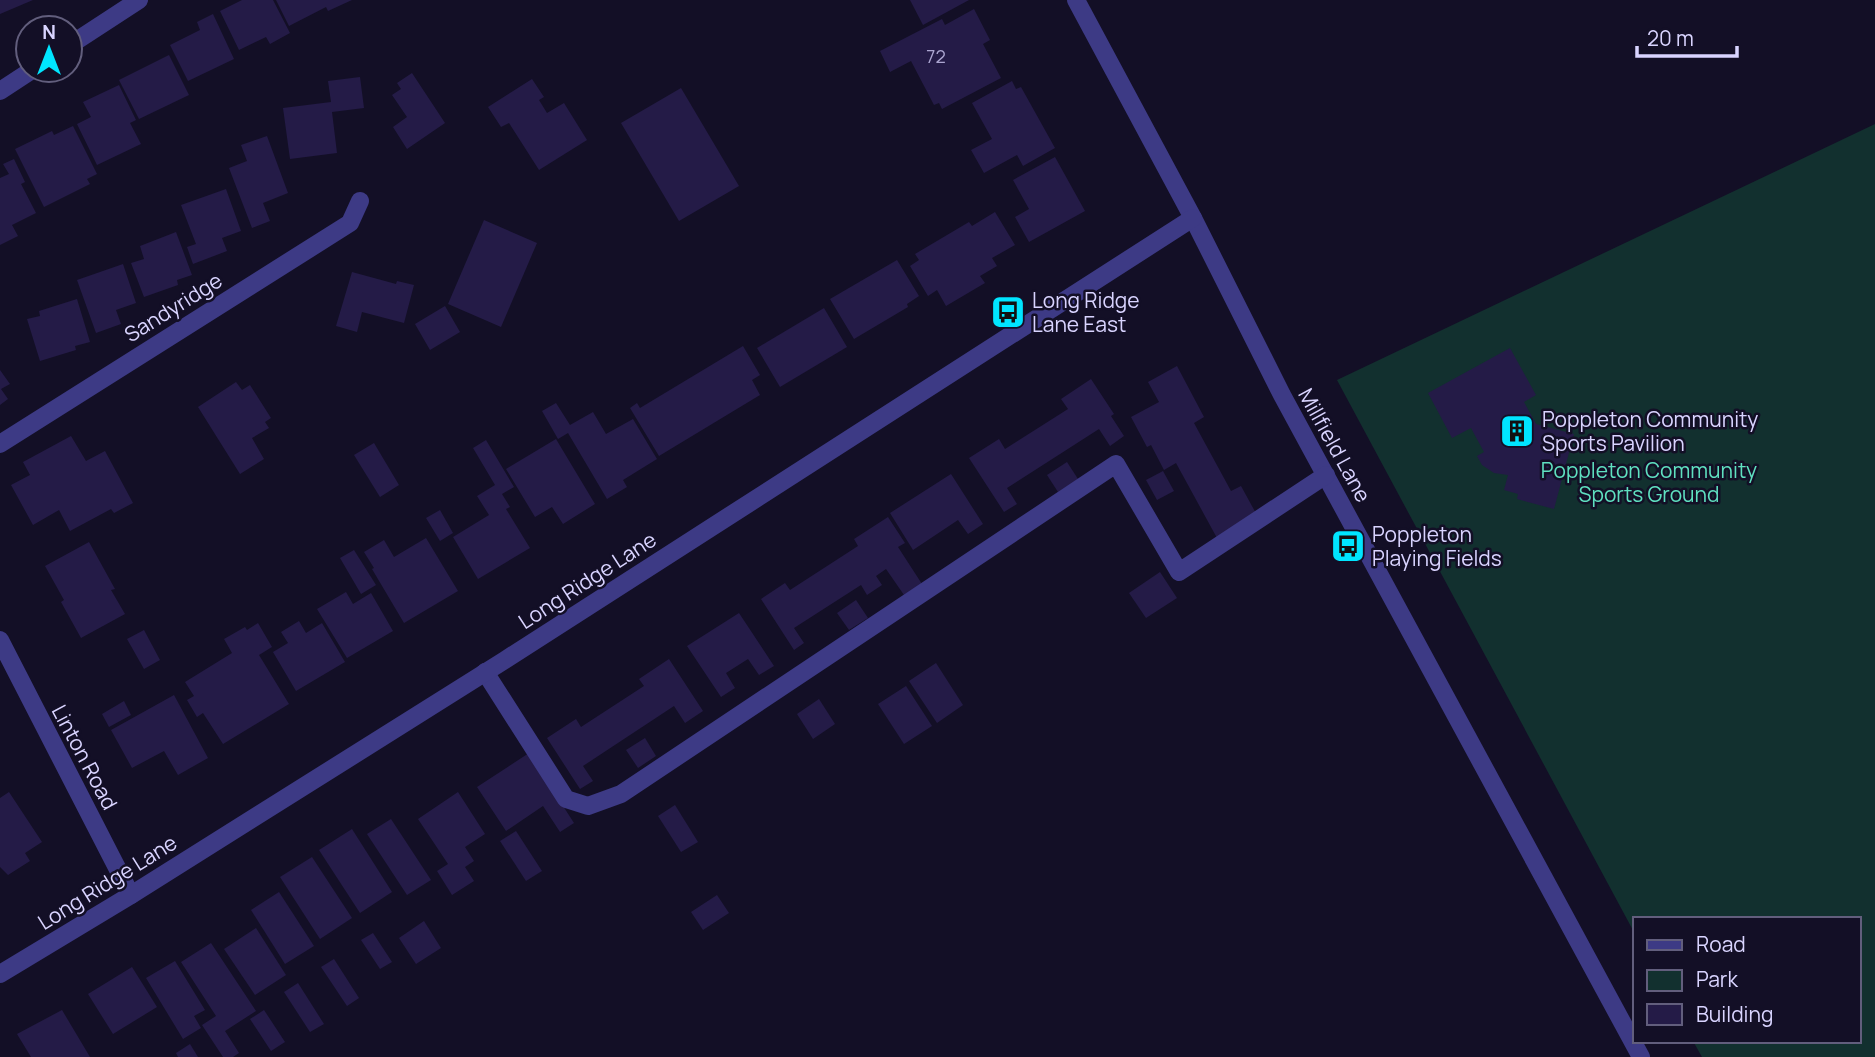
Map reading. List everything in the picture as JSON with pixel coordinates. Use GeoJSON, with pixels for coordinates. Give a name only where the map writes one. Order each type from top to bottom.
{"type":"FeatureCollection","features":[{"type":"Feature","properties":{"kind":"street"},"geometry":{"type":"LineString","coordinates":[[84,36],[139,0]]}},
{"type":"Feature","properties":{"kind":"street","name":"Millfield Lane"},"geometry":{"type":"LineString","coordinates":[[1076,0],[1193,218],[1282,395],[1633,1042]]}},
{"type":"Feature","properties":{"kind":"street","name":"Sandyridge"},"geometry":{"type":"LineString","coordinates":[[0,444],[350,223],[360,201]]}},
{"type":"Feature","properties":{"kind":"street","name":"Long Ridge Lane"},"geometry":{"type":"LineString","coordinates":[[0,974],[131,895],[485,672],[1193,218]]}},
{"type":"Feature","properties":{"kind":"street"},"geometry":{"type":"LineString","coordinates":[[485,672],[566,799],[588,806],[621,794],[1116,464],[1179,572],[1326,475]]}},
{"type":"Feature","properties":{"kind":"street","name":"Linton Road"},"geometry":{"type":"LineString","coordinates":[[0,640],[131,895]]}},
{"type":"Feature","properties":{"kind":"green space","name":"Poppleton Community Sports Ground"},"geometry":{"type":"Polygon","coordinates":[[[1875,124],[1875,1057],[1702,1057],[1694,1043],[1861,1043],[1861,917],[1633,917],[1633,930],[1337,380],[1875,124]]]}},
{"type":"Feature","properties":{"kind":"building"},"geometry":{"type":"Polygon","coordinates":[[[0,0],[33,0],[0,14],[0,0]]]}},
{"type":"Feature","properties":{"kind":"building"},"geometry":{"type":"Polygon","coordinates":[[[242,0],[273,0],[290,33],[270,44],[266,37],[239,50],[220,11],[242,0]]]}},
{"type":"Feature","properties":{"kind":"building"},"geometry":{"type":"Polygon","coordinates":[[[276,0],[352,0],[328,11],[326,7],[289,26],[276,0]]]}},
{"type":"Feature","properties":{"kind":"building"},"geometry":{"type":"Polygon","coordinates":[[[910,0],[969,0],[923,25],[910,0]]]}},
{"type":"Feature","properties":{"kind":"building"},"geometry":{"type":"Polygon","coordinates":[[[974,9],[990,40],[983,44],[1001,78],[942,109],[939,103],[934,105],[911,61],[890,72],[880,51],[942,19],[945,25],[974,9]]]}},
{"type":"Feature","properties":{"kind":"building"},"geometry":{"type":"Polygon","coordinates":[[[213,14],[234,59],[188,81],[170,45],[200,30],[197,22],[213,14]]]}},
{"type":"Feature","properties":{"kind":"building"},"geometry":{"type":"Polygon","coordinates":[[[169,55],[189,95],[139,119],[119,80],[169,55]]]}},
{"type":"Feature","properties":{"kind":"building"},"geometry":{"type":"Polygon","coordinates":[[[412,73],[445,123],[407,149],[393,127],[407,117],[392,95],[401,89],[397,83],[412,73]]]}},
{"type":"Feature","properties":{"kind":"building"},"geometry":{"type":"Polygon","coordinates":[[[360,77],[364,108],[332,112],[337,153],[290,159],[283,108],[331,102],[328,81],[360,77]]]}},
{"type":"Feature","properties":{"kind":"building"},"geometry":{"type":"Polygon","coordinates":[[[532,79],[544,97],[539,100],[547,113],[564,103],[587,140],[539,170],[509,123],[501,127],[488,107],[532,79]]]}},
{"type":"Feature","properties":{"kind":"building"},"geometry":{"type":"Polygon","coordinates":[[[1012,81],[1016,89],[1021,87],[1055,148],[1023,166],[1017,155],[984,173],[971,150],[992,139],[972,103],[1012,81]]]}},
{"type":"Feature","properties":{"kind":"building"},"geometry":{"type":"Polygon","coordinates":[[[119,85],[136,120],[130,123],[141,144],[97,165],[77,124],[91,117],[83,102],[119,85]]]}},
{"type":"Feature","properties":{"kind":"building"},"geometry":{"type":"Polygon","coordinates":[[[681,88],[739,186],[679,221],[621,123],[681,88]]]}},
{"type":"Feature","properties":{"kind":"building"},"geometry":{"type":"Polygon","coordinates":[[[73,126],[97,174],[87,179],[90,184],[44,207],[15,149],[52,131],[54,135],[73,126]]]}},
{"type":"Feature","properties":{"kind":"building"},"geometry":{"type":"Polygon","coordinates":[[[267,136],[288,193],[263,203],[270,221],[252,228],[229,168],[247,161],[241,145],[267,136]]]}},
{"type":"Feature","properties":{"kind":"building"},"geometry":{"type":"Polygon","coordinates":[[[1055,157],[1085,211],[1029,242],[1015,217],[1029,209],[1013,180],[1055,157]]]}},
{"type":"Feature","properties":{"kind":"building"},"geometry":{"type":"Polygon","coordinates":[[[14,159],[25,182],[21,184],[36,213],[12,225],[18,236],[0,245],[0,178],[9,174],[3,164],[14,159]]]}},
{"type":"Feature","properties":{"kind":"building"},"geometry":{"type":"Polygon","coordinates":[[[226,189],[241,231],[222,238],[227,251],[193,264],[187,247],[196,244],[181,205],[226,189]]]}},
{"type":"Feature","properties":{"kind":"building"},"geometry":{"type":"Polygon","coordinates":[[[995,212],[1015,245],[992,258],[997,266],[980,276],[985,283],[946,306],[937,290],[928,296],[910,266],[919,260],[915,254],[969,222],[972,226],[995,212]]]}},
{"type":"Feature","properties":{"kind":"building"},"geometry":{"type":"Polygon","coordinates":[[[484,220],[537,243],[501,327],[448,304],[484,220]]]}},
{"type":"Feature","properties":{"kind":"building"},"geometry":{"type":"Polygon","coordinates":[[[176,232],[192,275],[177,280],[178,285],[144,297],[131,263],[144,259],[140,246],[176,232]]]}},
{"type":"Feature","properties":{"kind":"building"},"geometry":{"type":"Polygon","coordinates":[[[897,260],[919,296],[907,304],[908,307],[854,339],[830,299],[897,260]]]}},
{"type":"Feature","properties":{"kind":"building"},"geometry":{"type":"Polygon","coordinates":[[[123,264],[136,303],[116,310],[121,324],[96,333],[77,280],[123,264]]]}},
{"type":"Feature","properties":{"kind":"building"},"geometry":{"type":"Polygon","coordinates":[[[352,272],[396,284],[397,281],[414,285],[404,323],[362,312],[357,332],[336,326],[352,272]]]}},
{"type":"Feature","properties":{"kind":"building"},"geometry":{"type":"Polygon","coordinates":[[[77,299],[90,342],[75,346],[76,350],[40,361],[27,319],[40,316],[39,311],[77,299]]]}},
{"type":"Feature","properties":{"kind":"building"},"geometry":{"type":"Polygon","coordinates":[[[445,306],[460,332],[430,350],[415,324],[445,306]]]}},
{"type":"Feature","properties":{"kind":"building"},"geometry":{"type":"Polygon","coordinates":[[[824,308],[847,347],[780,387],[757,348],[824,308]]]}},
{"type":"Feature","properties":{"kind":"building"},"geometry":{"type":"Polygon","coordinates":[[[743,346],[760,375],[752,380],[760,395],[659,456],[630,408],[637,403],[640,408],[743,346]]]}},
{"type":"Feature","properties":{"kind":"building","name":"Poppleton Community Sports Pavilion"},"geometry":{"type":"Polygon","coordinates":[[[1510,348],[1536,395],[1524,402],[1536,424],[1574,434],[1554,509],[1517,499],[1518,494],[1504,490],[1508,475],[1494,473],[1482,465],[1477,456],[1484,452],[1471,428],[1452,438],[1428,393],[1510,348]]]}},
{"type":"Feature","properties":{"kind":"building"},"geometry":{"type":"Polygon","coordinates":[[[1177,366],[1204,417],[1194,423],[1231,491],[1241,486],[1258,517],[1217,538],[1176,463],[1164,470],[1151,445],[1147,447],[1131,417],[1159,402],[1148,382],[1177,366]]]}},
{"type":"Feature","properties":{"kind":"building"},"geometry":{"type":"Polygon","coordinates":[[[0,370],[10,384],[1,389],[8,399],[0,405],[0,370]]]}},
{"type":"Feature","properties":{"kind":"building"},"geometry":{"type":"Polygon","coordinates":[[[1091,379],[1114,414],[1111,416],[1124,436],[1110,446],[1099,429],[1007,488],[1017,504],[1004,512],[969,458],[999,439],[1005,449],[1068,409],[1061,399],[1091,379]]]}},
{"type":"Feature","properties":{"kind":"building"},"geometry":{"type":"Polygon","coordinates":[[[236,382],[242,390],[250,385],[271,418],[265,422],[269,428],[252,438],[264,459],[240,474],[198,407],[236,382]]]}},
{"type":"Feature","properties":{"kind":"building"},"geometry":{"type":"Polygon","coordinates":[[[556,403],[570,425],[593,412],[606,434],[633,419],[657,459],[623,480],[627,487],[607,499],[568,433],[558,439],[542,411],[556,403]]]}},
{"type":"Feature","properties":{"kind":"building"},"geometry":{"type":"Polygon","coordinates":[[[71,436],[86,461],[105,451],[133,503],[114,513],[111,509],[70,531],[59,510],[33,525],[11,485],[30,475],[23,462],[71,436]]]}},
{"type":"Feature","properties":{"kind":"building"},"geometry":{"type":"Polygon","coordinates":[[[556,439],[595,504],[563,524],[552,507],[535,517],[506,469],[556,439]]]}},
{"type":"Feature","properties":{"kind":"building"},"geometry":{"type":"Polygon","coordinates":[[[486,440],[514,487],[502,494],[510,507],[506,509],[530,548],[478,579],[453,537],[489,515],[477,496],[495,485],[473,448],[486,440]]]}},
{"type":"Feature","properties":{"kind":"building"},"geometry":{"type":"Polygon","coordinates":[[[374,443],[399,485],[380,497],[354,455],[374,443]]]}},
{"type":"Feature","properties":{"kind":"building"},"geometry":{"type":"Polygon","coordinates":[[[1067,462],[1078,479],[1058,492],[1047,475],[1067,462]]]}},
{"type":"Feature","properties":{"kind":"building"},"geometry":{"type":"Polygon","coordinates":[[[1163,471],[1174,491],[1157,500],[1146,480],[1163,471]]]}},
{"type":"Feature","properties":{"kind":"building"},"geometry":{"type":"Polygon","coordinates":[[[951,474],[983,524],[968,534],[958,520],[913,550],[890,513],[951,474]]]}},
{"type":"Feature","properties":{"kind":"building"},"geometry":{"type":"Polygon","coordinates":[[[440,510],[453,533],[440,541],[426,518],[440,510]]]}},
{"type":"Feature","properties":{"kind":"building"},"geometry":{"type":"Polygon","coordinates":[[[888,517],[905,543],[898,547],[922,584],[904,595],[886,569],[876,576],[882,585],[867,595],[861,585],[794,628],[804,643],[794,650],[761,599],[785,583],[790,590],[858,546],[854,539],[888,517]]]}},
{"type":"Feature","properties":{"kind":"building"},"geometry":{"type":"Polygon","coordinates":[[[426,538],[458,591],[404,623],[364,552],[384,540],[394,557],[426,538]]]}},
{"type":"Feature","properties":{"kind":"building"},"geometry":{"type":"Polygon","coordinates":[[[89,542],[115,589],[111,590],[125,614],[81,638],[45,566],[89,542]]]}},
{"type":"Feature","properties":{"kind":"building"},"geometry":{"type":"Polygon","coordinates":[[[354,550],[376,585],[361,594],[340,558],[354,550]]]}},
{"type":"Feature","properties":{"kind":"building"},"geometry":{"type":"Polygon","coordinates":[[[1160,572],[1177,598],[1146,618],[1129,593],[1160,572]]]}},
{"type":"Feature","properties":{"kind":"building"},"geometry":{"type":"Polygon","coordinates":[[[346,592],[353,604],[371,593],[393,631],[347,658],[317,609],[346,592]]]}},
{"type":"Feature","properties":{"kind":"building"},"geometry":{"type":"Polygon","coordinates":[[[856,600],[868,618],[849,630],[837,613],[856,600]]]}},
{"type":"Feature","properties":{"kind":"building"},"geometry":{"type":"Polygon","coordinates":[[[739,613],[774,666],[759,675],[748,659],[726,673],[735,688],[721,697],[687,646],[739,613]]]}},
{"type":"Feature","properties":{"kind":"building"},"geometry":{"type":"Polygon","coordinates":[[[299,621],[306,633],[322,623],[345,662],[296,691],[273,652],[288,643],[281,632],[299,621]]]}},
{"type":"Feature","properties":{"kind":"building"},"geometry":{"type":"Polygon","coordinates":[[[258,623],[272,647],[259,655],[289,704],[223,744],[203,713],[197,717],[187,700],[194,696],[185,682],[232,653],[224,639],[258,623]]]}},
{"type":"Feature","properties":{"kind":"building"},"geometry":{"type":"Polygon","coordinates":[[[144,630],[160,660],[144,669],[127,639],[144,630]]]}},
{"type":"Feature","properties":{"kind":"building"},"geometry":{"type":"Polygon","coordinates":[[[669,659],[703,711],[685,723],[674,706],[583,766],[593,781],[580,789],[547,738],[576,719],[581,727],[644,686],[639,679],[669,659]]]}},
{"type":"Feature","properties":{"kind":"building"},"geometry":{"type":"Polygon","coordinates":[[[936,663],[963,705],[937,723],[909,681],[936,663]]]}},
{"type":"Feature","properties":{"kind":"building"},"geometry":{"type":"Polygon","coordinates":[[[906,686],[932,726],[904,744],[878,704],[906,686]]]}},
{"type":"Feature","properties":{"kind":"building"},"geometry":{"type":"Polygon","coordinates":[[[174,695],[208,758],[178,775],[164,751],[132,768],[111,730],[174,695]]]}},
{"type":"Feature","properties":{"kind":"building"},"geometry":{"type":"Polygon","coordinates":[[[819,699],[835,724],[813,739],[797,714],[819,699]]]}},
{"type":"Feature","properties":{"kind":"building"},"geometry":{"type":"Polygon","coordinates":[[[124,701],[131,715],[109,727],[102,714],[124,701]]]}},
{"type":"Feature","properties":{"kind":"building"},"geometry":{"type":"Polygon","coordinates":[[[645,738],[656,756],[638,768],[626,750],[645,738]]]}},
{"type":"Feature","properties":{"kind":"building"},"geometry":{"type":"Polygon","coordinates":[[[529,753],[574,823],[560,832],[543,806],[506,831],[477,787],[529,753]]]}},
{"type":"Feature","properties":{"kind":"building"},"geometry":{"type":"Polygon","coordinates":[[[9,792],[42,842],[25,853],[30,861],[8,875],[0,867],[0,798],[9,792]]]}},
{"type":"Feature","properties":{"kind":"building"},"geometry":{"type":"Polygon","coordinates":[[[458,792],[485,834],[465,847],[474,861],[465,867],[474,881],[452,895],[437,871],[448,864],[418,819],[458,792]]]}},
{"type":"Feature","properties":{"kind":"building"},"geometry":{"type":"Polygon","coordinates":[[[675,805],[698,842],[681,852],[658,816],[675,805]]]}},
{"type":"Feature","properties":{"kind":"building"},"geometry":{"type":"Polygon","coordinates":[[[391,819],[431,880],[407,895],[367,834],[391,819]]]}},
{"type":"Feature","properties":{"kind":"building"},"geometry":{"type":"Polygon","coordinates":[[[352,829],[392,892],[360,913],[319,850],[352,829]]]}},
{"type":"Feature","properties":{"kind":"building"},"geometry":{"type":"Polygon","coordinates":[[[516,831],[542,871],[526,881],[500,841],[516,831]]]}},
{"type":"Feature","properties":{"kind":"building"},"geometry":{"type":"Polygon","coordinates":[[[312,857],[352,918],[320,939],[280,877],[312,857]]]}},
{"type":"Feature","properties":{"kind":"building"},"geometry":{"type":"Polygon","coordinates":[[[279,892],[314,946],[285,964],[251,910],[279,892]]]}},
{"type":"Feature","properties":{"kind":"building"},"geometry":{"type":"Polygon","coordinates":[[[717,895],[729,913],[703,930],[691,912],[717,895]]]}},
{"type":"Feature","properties":{"kind":"building"},"geometry":{"type":"Polygon","coordinates":[[[424,921],[441,948],[416,964],[399,938],[424,921]]]}},
{"type":"Feature","properties":{"kind":"building"},"geometry":{"type":"Polygon","coordinates":[[[256,928],[286,975],[255,995],[224,949],[256,928]]]}},
{"type":"Feature","properties":{"kind":"building"},"geometry":{"type":"Polygon","coordinates":[[[373,933],[392,962],[380,969],[361,940],[373,933]]]}},
{"type":"Feature","properties":{"kind":"building"},"geometry":{"type":"Polygon","coordinates":[[[211,943],[256,1011],[225,1031],[239,1053],[233,1057],[223,1057],[202,1025],[216,1016],[181,962],[211,943]]]}},
{"type":"Feature","properties":{"kind":"building"},"geometry":{"type":"Polygon","coordinates":[[[334,959],[359,998],[347,1006],[321,967],[334,959]]]}},
{"type":"Feature","properties":{"kind":"building"},"geometry":{"type":"Polygon","coordinates":[[[175,961],[205,1010],[194,1016],[201,1028],[183,1039],[146,978],[175,961]]]}},
{"type":"Feature","properties":{"kind":"building"},"geometry":{"type":"Polygon","coordinates":[[[132,967],[157,1007],[113,1034],[88,994],[132,967]]]}},
{"type":"Feature","properties":{"kind":"building"},"geometry":{"type":"Polygon","coordinates":[[[298,983],[324,1024],[310,1032],[284,992],[298,983]]]}},
{"type":"Feature","properties":{"kind":"building"},"geometry":{"type":"Polygon","coordinates":[[[62,1010],[90,1057],[31,1057],[17,1034],[62,1010]]]}},
{"type":"Feature","properties":{"kind":"building"},"geometry":{"type":"Polygon","coordinates":[[[264,1010],[285,1042],[271,1051],[250,1019],[264,1010]]]}},
{"type":"Feature","properties":{"kind":"building"},"geometry":{"type":"Polygon","coordinates":[[[190,1044],[198,1057],[178,1057],[176,1053],[190,1044]]]}},
{"type":"Feature","properties":{"kind":"place","name":"Long Ridge Lane East"},"geometry":{"type":"Point","coordinates":[1008,312]}},
{"type":"Feature","properties":{"kind":"place","name":"Poppleton Community Sports Pavilion"},"geometry":{"type":"Point","coordinates":[1517,431]}},
{"type":"Feature","properties":{"kind":"place","name":"Poppleton Playing Fields"},"geometry":{"type":"Point","coordinates":[1348,546]}}]}
